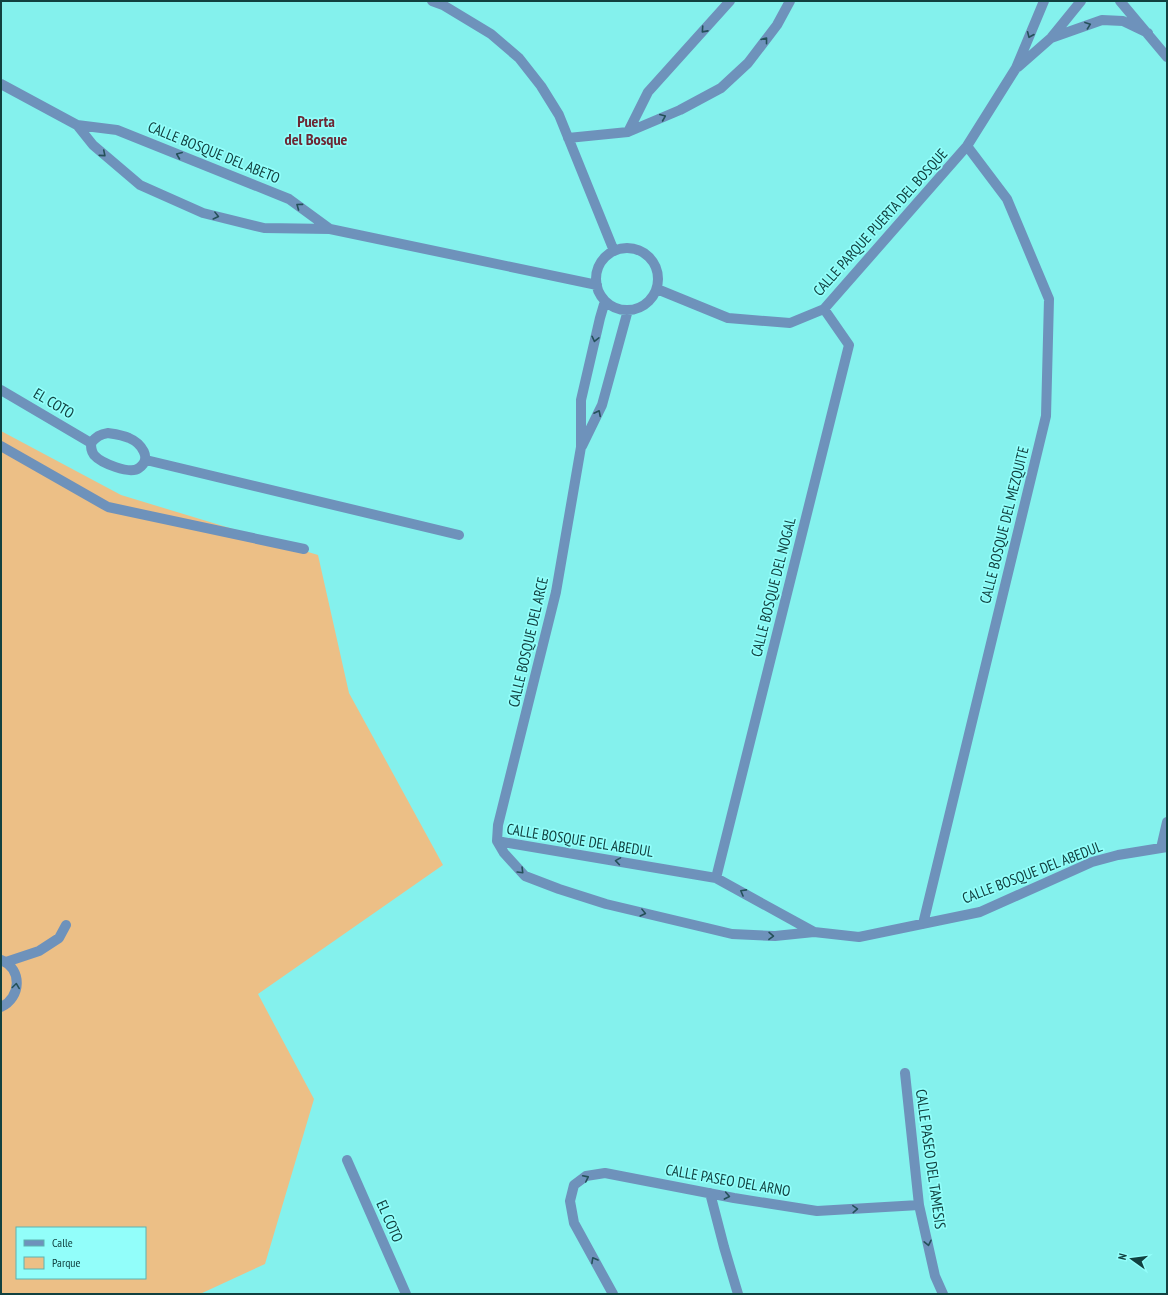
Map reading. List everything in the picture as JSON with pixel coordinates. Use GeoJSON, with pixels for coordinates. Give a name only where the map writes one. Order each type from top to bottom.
{"type":"FeatureCollection","features":[{"type":"Feature","properties":{"kind":"street"},"geometry":{"type":"LineString","coordinates":[[432,1],[445,3],[491,34],[519,58],[541,86],[559,115],[614,251]]}},
{"type":"Feature","properties":{"kind":"street"},"geometry":{"type":"LineString","coordinates":[[628,132],[648,92],[730,1]]}},
{"type":"Feature","properties":{"kind":"street"},"geometry":{"type":"LineString","coordinates":[[568,138],[628,132],[680,110],[721,88],[748,63],[777,26],[790,1]]}},
{"type":"Feature","properties":{"kind":"street","name":"CALLE PARQUE PUERTA DEL BOSQUE"},"geometry":{"type":"LineString","coordinates":[[657,289],[728,318],[790,323],[824,309],[967,146],[1016,68],[1044,1]]}},
{"type":"Feature","properties":{"kind":"street","name":"CALLE PARQUE PUERTA DEL BOSQUE"},"geometry":{"type":"LineString","coordinates":[[1016,68],[1051,38],[1081,1]]}},
{"type":"Feature","properties":{"kind":"street"},"geometry":{"type":"LineString","coordinates":[[1120,1],[1167,57]]}},
{"type":"Feature","properties":{"kind":"street","name":"CALLE PARQUE PUERTA DEL BOSQUE"},"geometry":{"type":"LineString","coordinates":[[1051,38],[1102,20],[1123,21],[1148,34]]}},
{"type":"Feature","properties":{"kind":"street","name":"CALLE BOSQUE DEL ABETO"},"geometry":{"type":"LineString","coordinates":[[1,84],[77,125],[117,130],[289,198],[330,229]]}},
{"type":"Feature","properties":{"kind":"street","name":"CALLE BOSQUE DEL ABETO"},"geometry":{"type":"LineString","coordinates":[[77,125],[93,146],[140,185],[203,213],[264,228],[330,229],[597,285]]}},
{"type":"Feature","properties":{"kind":"street","name":"CALLE BOSQUE DEL MEZQUITE"},"geometry":{"type":"LineString","coordinates":[[923,924],[1046,416],[1049,299],[1007,199],[967,146]]}},
{"type":"Feature","properties":{"kind":"street"},"geometry":{"type":"LineString","coordinates":[[628,248],[642,252],[652,261],[658,274],[657,289],[654,296],[643,306],[628,310],[616,308],[606,301],[600,294],[597,285],[597,274],[600,265],[606,257],[614,251],[628,248]]}},
{"type":"Feature","properties":{"kind":"street","name":"CALLE BOSQUE DEL ARCE"},"geometry":{"type":"LineString","coordinates":[[497,841],[498,825],[556,592],[581,447],[581,400],[600,318],[606,301]]}},
{"type":"Feature","properties":{"kind":"street","name":"CALLE BOSQUE DEL NOGAL"},"geometry":{"type":"LineString","coordinates":[[716,878],[849,345],[824,309]]}},
{"type":"Feature","properties":{"kind":"street","name":"CALLE BOSQUE DEL ARCE"},"geometry":{"type":"LineString","coordinates":[[581,447],[602,405],[628,310]]}},
{"type":"Feature","properties":{"kind":"street","name":"EL COTO"},"geometry":{"type":"LineString","coordinates":[[1,390],[91,443]]}},
{"type":"Feature","properties":{"kind":"street"},"geometry":{"type":"LineString","coordinates":[[102,434],[119,434],[130,438],[141,446],[145,453],[146,460],[138,470],[130,471],[118,468],[95,456],[92,451],[91,443],[96,437],[102,434]]}},
{"type":"Feature","properties":{"kind":"street"},"geometry":{"type":"LineString","coordinates":[[1,446],[108,507],[304,550]]}},
{"type":"Feature","properties":{"kind":"street"},"geometry":{"type":"LineString","coordinates":[[146,460],[459,535]]}},
{"type":"Feature","properties":{"kind":"street"},"geometry":{"type":"LineString","coordinates":[[1164,848],[1167,822]]}},
{"type":"Feature","properties":{"kind":"street","name":"CALLE BOSQUE DEL ABEDUL"},"geometry":{"type":"LineString","coordinates":[[497,841],[504,852],[525,876],[558,889],[606,904],[732,934],[775,936],[814,932],[859,937],[980,912],[1092,862],[1118,855],[1164,848]]}},
{"type":"Feature","properties":{"kind":"street","name":"CALLE BOSQUE DEL ABEDUL"},"geometry":{"type":"LineString","coordinates":[[497,841],[716,878],[814,932]]}},
{"type":"Feature","properties":{"kind":"street"},"geometry":{"type":"LineString","coordinates":[[4,961],[39,951],[59,938],[66,925]]}},
{"type":"Feature","properties":{"kind":"street"},"geometry":{"type":"LineString","coordinates":[[1,1007],[11,1000],[16,991],[17,980],[14,970],[4,961]]}},
{"type":"Feature","properties":{"kind":"street","name":"CALLE PASEO DEL TAMESIS"},"geometry":{"type":"LineString","coordinates":[[905,1073],[919,1205],[935,1276],[944,1294]]}},
{"type":"Feature","properties":{"kind":"street","name":"EL COTO"},"geometry":{"type":"LineString","coordinates":[[347,1160],[406,1294]]}},
{"type":"Feature","properties":{"kind":"street","name":"CALLE PASEO DEL ARNO"},"geometry":{"type":"LineString","coordinates":[[613,1294],[574,1223],[570,1201],[574,1185],[586,1176],[605,1173],[817,1212],[919,1205]]}},
{"type":"Feature","properties":{"kind":"street"},"geometry":{"type":"LineString","coordinates":[[710,1193],[738,1294]]}},
{"type":"Feature","properties":{"kind":"green space"},"geometry":{"type":"Polygon","coordinates":[[[1,431],[121,495],[318,555],[349,693],[443,865],[258,994],[314,1099],[265,1264],[200,1294],[1,1294],[1,431]]]}},
{"type":"Feature","properties":{"kind":"district","name":"Puerta del Bosque"},"geometry":{"type":"Point","coordinates":[316,130]}}]}
